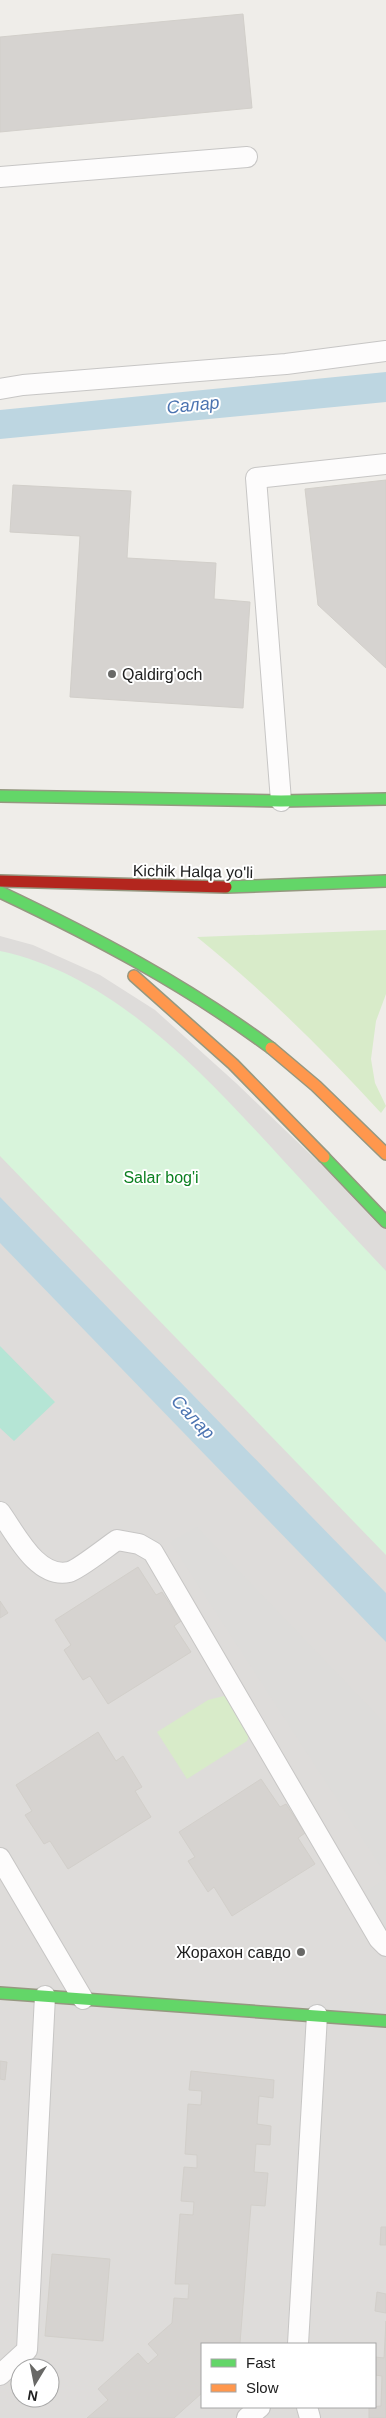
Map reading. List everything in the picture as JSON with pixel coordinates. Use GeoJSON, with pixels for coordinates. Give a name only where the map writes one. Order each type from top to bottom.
{"type":"FeatureCollection","features":[{"type":"Feature","properties":{"kind":"main road"},"geometry":{"type":"LineString","coordinates":[[0,796],[282,801],[386,798]]}},
{"type":"Feature","properties":{"kind":"main road","name":"Kichik Halqa yo'li"},"geometry":{"type":"LineString","coordinates":[[0,881],[251,888],[386,881]]}},
{"type":"Feature","properties":{"kind":"main road"},"geometry":{"type":"LineString","coordinates":[[0,892],[140,962],[241,1025],[293,1066],[386,1154]]}},
{"type":"Feature","properties":{"kind":"main road"},"geometry":{"type":"LineString","coordinates":[[77,929],[163,999],[245,1076],[386,1222]]}},
{"type":"Feature","properties":{"kind":"main road"},"geometry":{"type":"LineString","coordinates":[[0,1993],[386,2020]]}},
{"type":"Feature","properties":{"kind":"lane"},"geometry":{"type":"LineString","coordinates":[[0,177],[247,157]]}},
{"type":"Feature","properties":{"kind":"lane"},"geometry":{"type":"LineString","coordinates":[[0,390],[24,385],[286,364],[386,351]]}},
{"type":"Feature","properties":{"kind":"lane"},"geometry":{"type":"LineString","coordinates":[[282,801],[256,478],[386,464]]}},
{"type":"Feature","properties":{"kind":"lane"},"geometry":{"type":"LineString","coordinates":[[0,1512],[34,1558],[48,1571],[70,1572],[117,1540],[139,1544],[153,1552],[379,1939],[386,1946]]}},
{"type":"Feature","properties":{"kind":"lane"},"geometry":{"type":"LineString","coordinates":[[0,1858],[83,1999]]}},
{"type":"Feature","properties":{"kind":"lane"},"geometry":{"type":"LineString","coordinates":[[0,2375],[27,2350],[45,1996]]}},
{"type":"Feature","properties":{"kind":"lane"},"geometry":{"type":"LineString","coordinates":[[298,2343],[317,2015]]}},
{"type":"Feature","properties":{"kind":"lane"},"geometry":{"type":"LineString","coordinates":[[247,2418],[259,2408]]}},
{"type":"Feature","properties":{"kind":"shaded area"},"geometry":{"type":"Polygon","coordinates":[[[0,936],[33,945],[100,975],[155,1010],[236,1083],[386,1227],[386,2418],[0,2418],[0,936]]]}},
{"type":"Feature","properties":{"kind":"shaded area"},"geometry":{"type":"Polygon","coordinates":[[[197,1527],[386,1724],[386,1875],[170,1542],[197,1527]]]}},
{"type":"Feature","properties":{"kind":"shaded area"},"geometry":{"type":"Polygon","coordinates":[[[386,1879],[386,1949],[348,1902],[386,1879]]]}},
{"type":"Feature","properties":{"kind":"green space"},"geometry":{"type":"Polygon","coordinates":[[[386,930],[386,994],[376,1021],[371,1059],[375,1083],[386,1106],[381,1113],[246,978],[197,937],[386,930]]]}},
{"type":"Feature","properties":{"kind":"green space","name":"Salar bog'i"},"geometry":{"type":"Polygon","coordinates":[[[0,951],[42,963],[82,982],[120,1005],[156,1033],[190,1063],[253,1127],[386,1271],[386,1555],[0,1156],[0,951]]]}},
{"type":"Feature","properties":{"kind":"green space"},"geometry":{"type":"Polygon","coordinates":[[[0,1346],[55,1402],[14,1441],[0,1428],[0,1346]]]}},
{"type":"Feature","properties":{"kind":"green space"},"geometry":{"type":"Polygon","coordinates":[[[224,1696],[233,1699],[251,1729],[247,1741],[187,1779],[157,1732],[208,1700],[224,1696]]]}},
{"type":"Feature","properties":{"kind":"water","name":"Салар"},"geometry":{"type":"Polygon","coordinates":[[[386,372],[386,402],[0,439],[0,410],[386,372]]]}},
{"type":"Feature","properties":{"kind":"water","name":"Салар"},"geometry":{"type":"Polygon","coordinates":[[[0,1197],[386,1593],[386,1642],[0,1243],[0,1197]]]}},
{"type":"Feature","properties":{"kind":"building"},"geometry":{"type":"Polygon","coordinates":[[[243,14],[252,108],[0,132],[0,37],[243,14]]]}},
{"type":"Feature","properties":{"kind":"building"},"geometry":{"type":"Polygon","coordinates":[[[386,480],[386,668],[318,605],[305,489],[386,480]]]}},
{"type":"Feature","properties":{"kind":"building"},"geometry":{"type":"Polygon","coordinates":[[[13,485],[131,491],[127,558],[216,563],[214,599],[250,602],[243,708],[70,697],[80,536],[10,532],[13,485]]]}},
{"type":"Feature","properties":{"kind":"building"},"geometry":{"type":"Polygon","coordinates":[[[138,1567],[156,1595],[162,1592],[181,1621],[174,1626],[191,1652],[108,1704],[90,1676],[83,1680],[64,1650],[71,1645],[55,1620],[138,1567]]]}},
{"type":"Feature","properties":{"kind":"building"},"geometry":{"type":"Polygon","coordinates":[[[0,1601],[8,1613],[0,1618],[0,1601]]]}},
{"type":"Feature","properties":{"kind":"building"},"geometry":{"type":"Polygon","coordinates":[[[98,1732],[116,1761],[123,1756],[142,1787],[135,1791],[151,1817],[68,1869],[50,1841],[44,1844],[25,1815],[32,1811],[16,1785],[98,1732]]]}},
{"type":"Feature","properties":{"kind":"building"},"geometry":{"type":"Polygon","coordinates":[[[261,1779],[280,1807],[286,1804],[305,1833],[298,1838],[315,1864],[232,1916],[214,1887],[208,1892],[188,1861],[195,1857],[179,1832],[261,1779]]]}},
{"type":"Feature","properties":{"kind":"building"},"geometry":{"type":"Polygon","coordinates":[[[0,2061],[7,2062],[5,2080],[0,2079],[0,2061]]]}},
{"type":"Feature","properties":{"kind":"building"},"geometry":{"type":"Polygon","coordinates":[[[191,2071],[274,2080],[273,2098],[259,2096],[257,2124],[271,2126],[270,2145],[256,2144],[254,2172],[268,2173],[265,2206],[251,2205],[240,2343],[201,2343],[201,2394],[174,2418],[87,2418],[108,2400],[98,2389],[138,2353],[148,2364],[158,2355],[148,2344],[172,2323],[174,2298],[188,2299],[189,2284],[175,2284],[180,2214],[193,2215],[194,2202],[181,2201],[184,2167],[197,2168],[197,2155],[185,2154],[188,2104],[201,2105],[202,2091],[189,2090],[191,2071]]]}},
{"type":"Feature","properties":{"kind":"building"},"geometry":{"type":"Polygon","coordinates":[[[381,2227],[386,2227],[386,2245],[380,2245],[381,2227]]]}},
{"type":"Feature","properties":{"kind":"building"},"geometry":{"type":"Polygon","coordinates":[[[52,2254],[110,2259],[103,2341],[45,2336],[52,2254]]]}},
{"type":"Feature","properties":{"kind":"building"},"geometry":{"type":"Polygon","coordinates":[[[377,2292],[386,2294],[386,2313],[375,2311],[377,2292]]]}},
{"type":"Feature","properties":{"kind":"building"},"geometry":{"type":"Polygon","coordinates":[[[386,2321],[386,2418],[369,2418],[369,2408],[381,2406],[382,2376],[376,2375],[376,2357],[384,2358],[386,2321]]]}},
{"type":"Feature","properties":{"kind":"traffic: fast"},"geometry":{"type":"LineString","coordinates":[[0,796],[281,801],[386,799]]}},
{"type":"Feature","properties":{"kind":"traffic: fast"},"geometry":{"type":"LineString","coordinates":[[226,887],[386,881]]}},
{"type":"Feature","properties":{"kind":"traffic: fast"},"geometry":{"type":"LineString","coordinates":[[0,892],[70,926],[139,963],[206,1003],[271,1048]]}},
{"type":"Feature","properties":{"kind":"traffic: fast"},"geometry":{"type":"LineString","coordinates":[[324,1157],[386,1222]]}},
{"type":"Feature","properties":{"kind":"traffic: fast"},"geometry":{"type":"LineString","coordinates":[[0,1993],[386,2021]]}},
{"type":"Feature","properties":{"kind":"traffic: slow"},"geometry":{"type":"LineString","coordinates":[[134,976],[233,1064],[324,1157]]}},
{"type":"Feature","properties":{"kind":"traffic: slow"},"geometry":{"type":"LineString","coordinates":[[271,1048],[316,1086],[386,1154]]}},
{"type":"Feature","properties":{"kind":"traffic: jam"},"geometry":{"type":"LineString","coordinates":[[0,881],[226,887]]}},
{"type":"Feature","properties":{"kind":"place","name":"Qaldirg'och"},"geometry":{"type":"Point","coordinates":[112,674]}},
{"type":"Feature","properties":{"kind":"place","name":"Жорахон савдо"},"geometry":{"type":"Point","coordinates":[301,1952]}}]}
